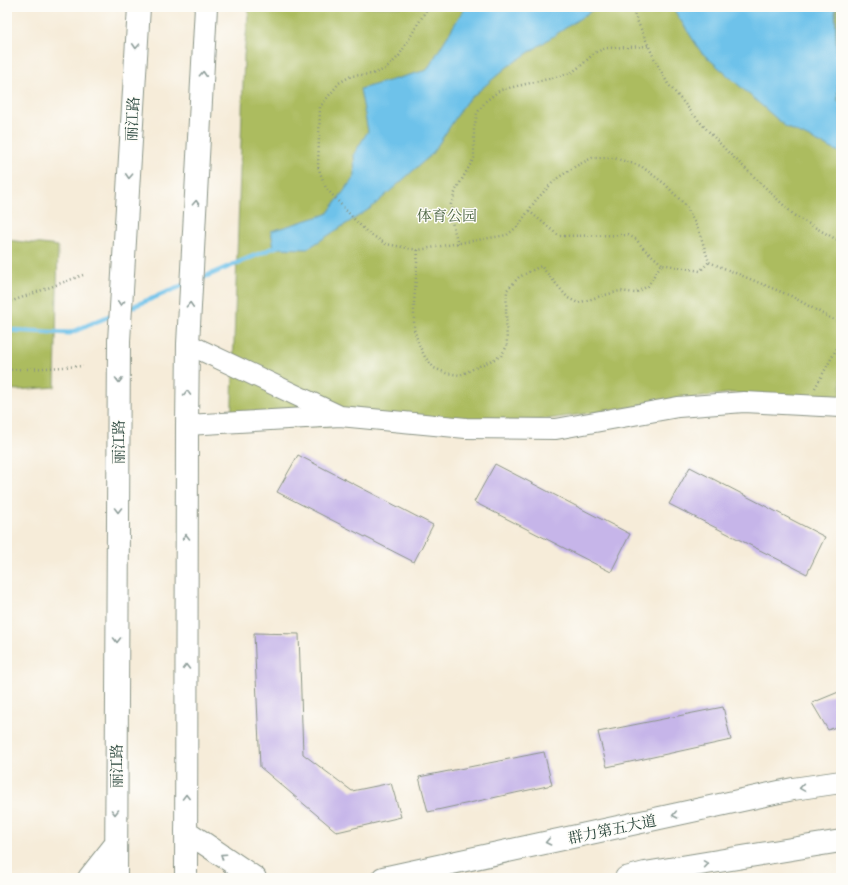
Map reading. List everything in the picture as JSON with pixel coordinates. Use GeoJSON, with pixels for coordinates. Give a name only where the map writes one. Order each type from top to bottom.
{"type":"FeatureCollection","features":[{"type":"Feature","properties":{"kind":"main road","name":"丽江路"},"geometry":{"type":"LineString","coordinates":[[116,878],[119,341],[139,7]]}},
{"type":"Feature","properties":{"kind":"main road"},"geometry":{"type":"LineString","coordinates":[[186,878],[188,344],[206,7]]}},
{"type":"Feature","properties":{"kind":"main road","name":"群力第五大道"},"geometry":{"type":"LineString","coordinates":[[383,878],[793,789],[841,782]]}},
{"type":"Feature","properties":{"kind":"main road"},"geometry":{"type":"LineString","coordinates":[[186,831],[255,878]]}},
{"type":"Feature","properties":{"kind":"main road"},"geometry":{"type":"LineString","coordinates":[[626,878],[645,873],[841,841]]}},
{"type":"Feature","properties":{"kind":"main road"},"geometry":{"type":"LineString","coordinates":[[88,878],[115,845]]}},
{"type":"Feature","properties":{"kind":"street"},"geometry":{"type":"LineString","coordinates":[[188,344],[340,416]]}},
{"type":"Feature","properties":{"kind":"street"},"geometry":{"type":"LineString","coordinates":[[187,425],[340,416],[466,428],[556,428],[678,407],[744,402],[841,407]]}},
{"type":"Feature","properties":{"kind":"path"},"geometry":{"type":"LineString","coordinates":[[428,7],[399,56],[386,68],[372,74],[351,76],[339,83],[320,107],[318,167],[326,188],[367,232],[386,244],[418,250],[507,235],[518,226],[536,200],[556,179],[592,158],[614,158],[641,166],[665,184],[686,206],[698,231],[709,262],[791,296],[841,324]]}},
{"type":"Feature","properties":{"kind":"path"},"geometry":{"type":"LineString","coordinates":[[631,7],[648,46],[668,84],[700,122],[726,150],[795,216],[841,242]]}},
{"type":"Feature","properties":{"kind":"path"},"geometry":{"type":"LineString","coordinates":[[458,244],[452,222],[451,204],[456,190],[474,158],[474,130],[477,112],[486,101],[500,90],[548,80],[571,72],[583,64],[594,53],[606,48],[648,46]]}},
{"type":"Feature","properties":{"kind":"path"},"geometry":{"type":"LineString","coordinates":[[529,211],[559,236],[628,235],[636,239],[644,249],[662,264],[700,271],[709,262]]}},
{"type":"Feature","properties":{"kind":"path"},"geometry":{"type":"LineString","coordinates":[[418,250],[414,303],[414,329],[419,345],[434,368],[446,373],[460,375],[501,356],[507,346],[507,290],[519,277],[541,266],[568,298],[578,303],[620,291],[636,293],[648,286],[662,264]]}},
{"type":"Feature","properties":{"kind":"path"},"geometry":{"type":"LineString","coordinates":[[7,303],[83,276]]}},
{"type":"Feature","properties":{"kind":"path"},"geometry":{"type":"LineString","coordinates":[[812,405],[815,388],[841,341]]}},
{"type":"Feature","properties":{"kind":"path"},"geometry":{"type":"LineString","coordinates":[[7,370],[83,366]]}},
{"type":"Feature","properties":{"kind":"green space","name":"体育公园"},"geometry":{"type":"Polygon","coordinates":[[[249,7],[841,7],[841,401],[731,393],[535,421],[231,428],[244,55],[249,7]]]}},
{"type":"Feature","properties":{"kind":"green space"},"geometry":{"type":"Polygon","coordinates":[[[835,7],[841,7],[841,105],[838,102],[835,7]]]}},
{"type":"Feature","properties":{"kind":"green space"},"geometry":{"type":"Polygon","coordinates":[[[7,240],[58,246],[55,387],[18,390],[7,389],[7,240]]]}},
{"type":"Feature","properties":{"kind":"water"},"geometry":{"type":"Polygon","coordinates":[[[465,7],[597,7],[507,67],[466,102],[432,154],[371,208],[307,249],[274,248],[271,231],[327,214],[355,176],[354,154],[368,131],[360,89],[427,70],[465,7]]]}},
{"type":"Feature","properties":{"kind":"water"},"geometry":{"type":"Polygon","coordinates":[[[672,7],[835,7],[838,101],[841,105],[841,153],[786,127],[701,52],[672,7]]]}},
{"type":"Feature","properties":{"kind":"building"},"geometry":{"type":"Polygon","coordinates":[[[298,455],[433,525],[414,562],[277,492],[298,455]]]}},
{"type":"Feature","properties":{"kind":"building"},"geometry":{"type":"Polygon","coordinates":[[[495,464],[630,534],[611,572],[474,502],[495,464]]]}},
{"type":"Feature","properties":{"kind":"building"},"geometry":{"type":"Polygon","coordinates":[[[690,467],[825,537],[807,574],[669,504],[690,467]]]}},
{"type":"Feature","properties":{"kind":"building"},"geometry":{"type":"Polygon","coordinates":[[[254,633],[299,634],[303,754],[352,791],[391,783],[401,817],[337,832],[260,767],[254,633]]]}},
{"type":"Feature","properties":{"kind":"building"},"geometry":{"type":"Polygon","coordinates":[[[841,691],[841,725],[828,730],[812,703],[841,691]]]}},
{"type":"Feature","properties":{"kind":"building"},"geometry":{"type":"Polygon","coordinates":[[[723,707],[731,740],[607,767],[598,732],[723,707]]]}},
{"type":"Feature","properties":{"kind":"building"},"geometry":{"type":"Polygon","coordinates":[[[544,752],[552,785],[428,812],[419,777],[544,752]]]}},
{"type":"Feature","properties":{"kind":"waterway"},"geometry":{"type":"LineString","coordinates":[[197,280],[280,245]]}},
{"type":"Feature","properties":{"kind":"waterway"},"geometry":{"type":"LineString","coordinates":[[127,309],[186,284]]}},
{"type":"Feature","properties":{"kind":"waterway"},"geometry":{"type":"LineString","coordinates":[[7,330],[70,333],[114,314]]}}]}
